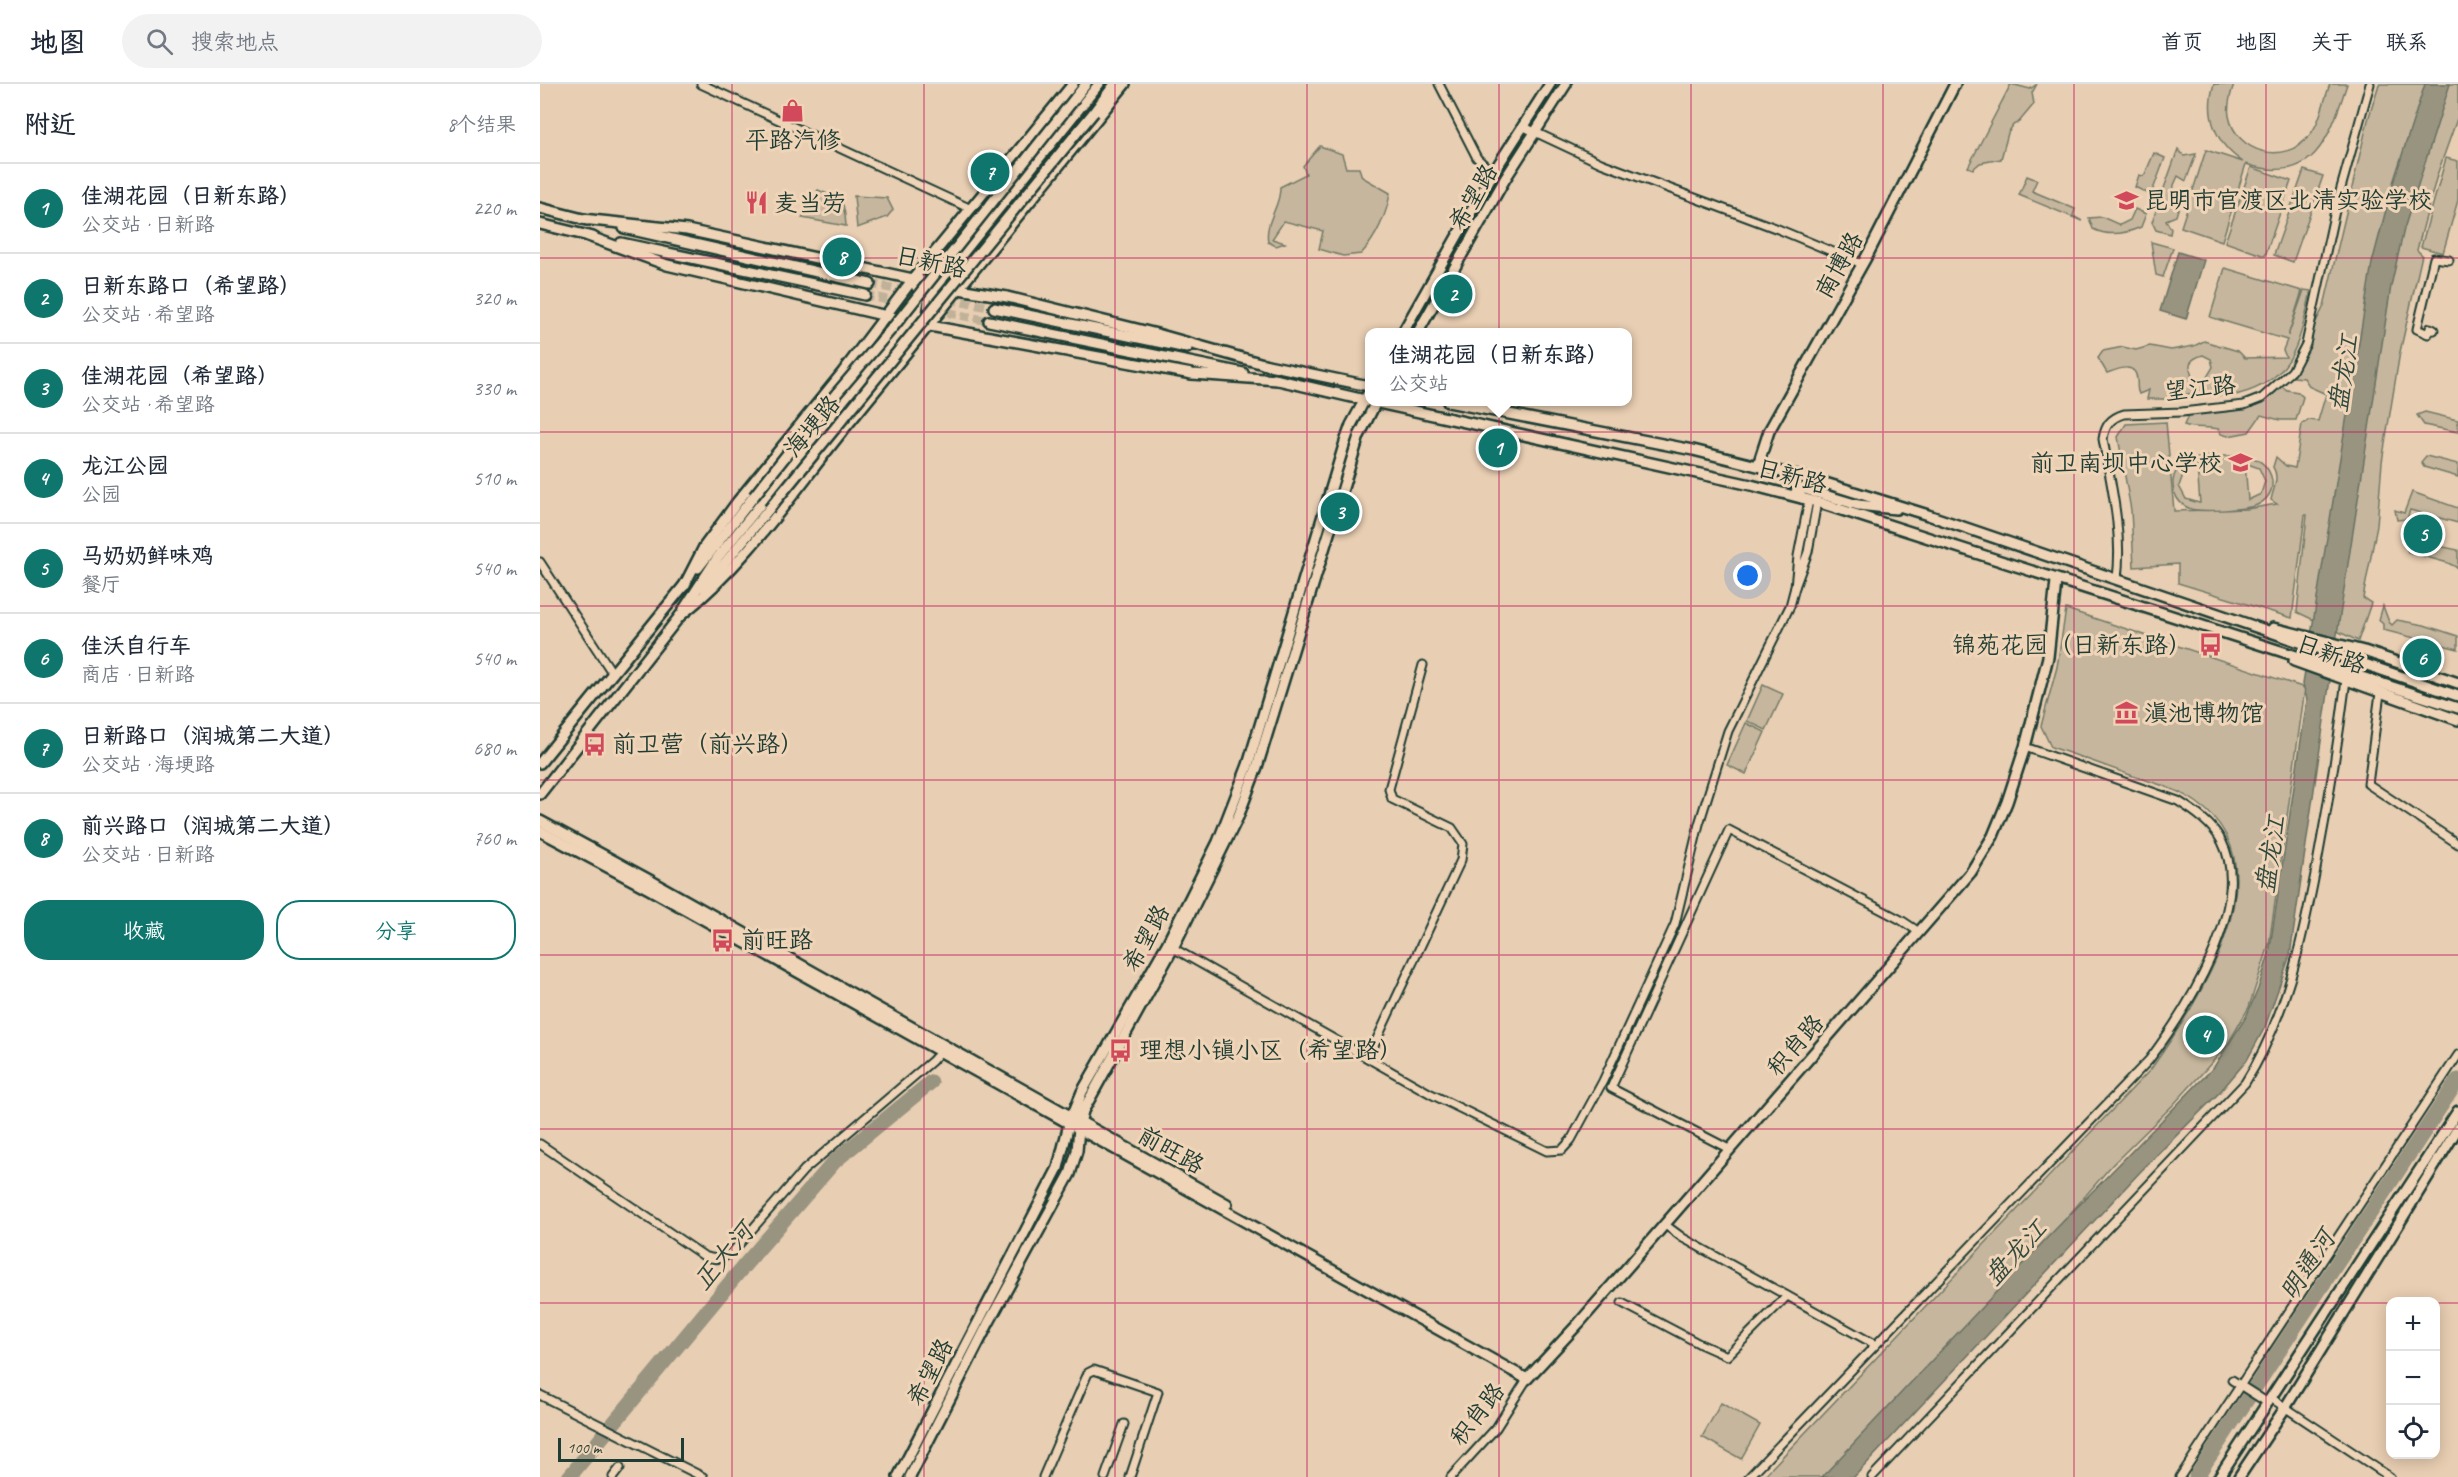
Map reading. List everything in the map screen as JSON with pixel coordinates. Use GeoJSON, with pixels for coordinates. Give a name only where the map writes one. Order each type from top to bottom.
{"type":"FeatureCollection","features":[{"type":"Feature","properties":{"kind":"main road"},"geometry":{"type":"LineString","coordinates":[[684,586],[704,547],[724,519],[913,279],[1074,84]]}},
{"type":"Feature","properties":{"kind":"main road","name":"海埂路"},"geometry":{"type":"LineString","coordinates":[[540,763],[684,586],[814,420],[894,326],[1086,84]]}},
{"type":"Feature","properties":{"kind":"main road"},"geometry":{"type":"LineString","coordinates":[[930,326],[928,305],[938,284],[1099,84]]}},
{"type":"Feature","properties":{"kind":"main road","name":"海埂路"},"geometry":{"type":"LineString","coordinates":[[540,794],[680,616],[1115,84]]}},
{"type":"Feature","properties":{"kind":"main road"},"geometry":{"type":"LineString","coordinates":[[680,616],[710,592],[760,538],[852,419],[1125,84]]}},
{"type":"Feature","properties":{"kind":"main road","name":"希望路"},"geometry":{"type":"LineString","coordinates":[[1406,328],[1493,173],[1550,84]]}},
{"type":"Feature","properties":{"kind":"main road","name":"希望路"},"geometry":{"type":"LineString","coordinates":[[1421,328],[1533,133],[1566,84]]}},
{"type":"Feature","properties":{"kind":"main road","name":"南博路"},"geometry":{"type":"LineString","coordinates":[[1758,465],[1769,431],[1862,264],[1955,84]]}},
{"type":"Feature","properties":{"kind":"main road","name":"日新路"},"geometry":{"type":"LineString","coordinates":[[540,208],[870,284]]}},
{"type":"Feature","properties":{"kind":"main road","name":"日新路"},"geometry":{"type":"LineString","coordinates":[[582,219],[687,230],[959,289],[1007,297],[1134,328],[1267,365]]}},
{"type":"Feature","properties":{"kind":"main road"},"geometry":{"type":"LineString","coordinates":[[540,224],[866,296]]}},
{"type":"Feature","properties":{"kind":"main road"},"geometry":{"type":"LineString","coordinates":[[588,236],[667,265],[930,326],[1192,374],[1278,380]]}},
{"type":"Feature","properties":{"kind":"main road"},"geometry":{"type":"LineString","coordinates":[[680,616],[718,557],[917,311],[920,299],[913,279]]}},
{"type":"Feature","properties":{"kind":"main road","name":"日新路"},"geometry":{"type":"LineString","coordinates":[[994,308],[1365,385]]}},
{"type":"Feature","properties":{"kind":"main road","name":"日新路"},"geometry":{"type":"LineString","coordinates":[[989,321],[1365,398]]}},
{"type":"Feature","properties":{"kind":"main road","name":"希望路"},"geometry":{"type":"LineString","coordinates":[[910,1477],[933,1421],[1058,1168],[1070,1120],[1082,1092],[1167,944],[1229,816],[1251,754],[1345,442],[1367,406]]}},
{"type":"Feature","properties":{"kind":"main road","name":"希望路"},"geometry":{"type":"LineString","coordinates":[[898,1477],[933,1421],[1070,1174],[1077,1151],[1079,1125],[1092,1094],[1173,948],[1238,817],[1257,767],[1369,406]]}},
{"type":"Feature","properties":{"kind":"main road","name":"日新路"},"geometry":{"type":"LineString","coordinates":[[1402,406],[1810,500],[2191,622],[2347,676],[2380,693],[2458,720]]}},
{"type":"Feature","properties":{"kind":"main road","name":"日新路"},"geometry":{"type":"LineString","coordinates":[[1468,406],[1758,465],[1919,512],[2219,614],[2303,640],[2350,660],[2458,696]]}},
{"type":"Feature","properties":{"kind":"main road"},"geometry":{"type":"LineString","coordinates":[[1810,500],[1796,492],[1798,487],[1858,505],[1919,512]]}},
{"type":"Feature","properties":{"kind":"main road","name":"积肖路"},"geometry":{"type":"LineString","coordinates":[[1529,1377],[1579,1323],[1971,872],[1993,837],[2025,747],[2048,657],[2056,580]]}},
{"type":"Feature","properties":{"kind":"main road","name":"日新路"},"geometry":{"type":"LineString","coordinates":[[2303,640],[2352,648],[2458,683]]}},
{"type":"Feature","properties":{"kind":"main road","name":"日新路"},"geometry":{"type":"LineString","coordinates":[[2347,676],[2365,678],[2458,708]]}},
{"type":"Feature","properties":{"kind":"main road","name":"前旺路"},"geometry":{"type":"LineString","coordinates":[[540,821],[1529,1377]]}},
{"type":"Feature","properties":{"kind":"main road","name":"前旺路"},"geometry":{"type":"LineString","coordinates":[[540,831],[649,889],[940,1052],[1070,1120]]}},
{"type":"Feature","properties":{"kind":"main road"},"geometry":{"type":"LineString","coordinates":[[2219,1477],[2458,1111]]}},
{"type":"Feature","properties":{"kind":"main road"},"geometry":{"type":"LineString","coordinates":[[2239,1477],[2285,1408],[2458,1128]]}},
{"type":"Feature","properties":{"kind":"street"},"geometry":{"type":"LineString","coordinates":[[701,84],[971,209]]}},
{"type":"Feature","properties":{"kind":"street"},"geometry":{"type":"LineString","coordinates":[[1439,84],[1477,158],[1493,173]]}},
{"type":"Feature","properties":{"kind":"street","name":"望江路"},"geometry":{"type":"LineString","coordinates":[[2117,579],[2120,555],[2119,527],[2103,439],[2105,430],[2116,416],[2124,414],[2182,412],[2244,405],[2262,398],[2292,371],[2306,344],[2336,206],[2370,84]]}},
{"type":"Feature","properties":{"kind":"street"},"geometry":{"type":"LineString","coordinates":[[1522,126],[1601,163],[1778,229],[1862,264]]}},
{"type":"Feature","properties":{"kind":"street"},"geometry":{"type":"LineString","coordinates":[[2434,330],[2430,328],[2428,334],[2417,329],[2434,258],[2449,260]]}},
{"type":"Feature","properties":{"kind":"street"},"geometry":{"type":"LineString","coordinates":[[1173,948],[1431,1094],[1547,1151],[1557,1151],[1567,1147],[1603,1081],[1675,924],[1699,824],[1728,731],[1786,615],[1795,587],[1798,556],[1810,500]]}},
{"type":"Feature","properties":{"kind":"street"},"geometry":{"type":"LineString","coordinates":[[540,562],[613,674]]}},
{"type":"Feature","properties":{"kind":"street"},"geometry":{"type":"LineString","coordinates":[[1368,1058],[1461,860],[1462,844],[1452,828],[1392,798],[1389,789],[1423,665]]}},
{"type":"Feature","properties":{"kind":"street"},"geometry":{"type":"LineString","coordinates":[[1872,1477],[2237,1092],[2257,1064],[2267,1044],[2288,986],[2307,916],[2333,778],[2347,676]]}},
{"type":"Feature","properties":{"kind":"street"},"geometry":{"type":"LineString","coordinates":[[2380,693],[2368,784],[2458,844]]}},
{"type":"Feature","properties":{"kind":"street"},"geometry":{"type":"LineString","coordinates":[[1749,1477],[1874,1344],[2149,1060],[2175,1027],[2213,955],[2224,921],[2230,883],[2228,862],[2222,842],[2209,825],[2192,809],[2160,794],[2025,747]]}},
{"type":"Feature","properties":{"kind":"street"},"geometry":{"type":"LineString","coordinates":[[1729,1149],[1611,1088],[1729,830],[1901,920],[1919,932]]}},
{"type":"Feature","properties":{"kind":"street"},"geometry":{"type":"LineString","coordinates":[[540,1144],[704,1256],[715,1260],[725,1258],[804,1170],[940,1052]]}},
{"type":"Feature","properties":{"kind":"street"},"geometry":{"type":"LineString","coordinates":[[2180,1477],[2243,1387],[2458,1055]]}},
{"type":"Feature","properties":{"kind":"street"},"geometry":{"type":"LineString","coordinates":[[1664,1224],[1683,1238],[1874,1344]]}},
{"type":"Feature","properties":{"kind":"street"},"geometry":{"type":"LineString","coordinates":[[1622,1303],[1727,1356],[1787,1296]]}},
{"type":"Feature","properties":{"kind":"street"},"geometry":{"type":"LineString","coordinates":[[1043,1477],[1088,1373],[1094,1370],[1158,1392],[1130,1477]]}},
{"type":"Feature","properties":{"kind":"street","name":"积肖路"},"geometry":{"type":"LineString","coordinates":[[1451,1477],[1496,1428],[1529,1377]]}},
{"type":"Feature","properties":{"kind":"street"},"geometry":{"type":"LineString","coordinates":[[2232,1380],[2258,1397],[2285,1408],[2390,1477]]}},
{"type":"Feature","properties":{"kind":"street"},"geometry":{"type":"LineString","coordinates":[[540,1395],[703,1477]]}},
{"type":"Feature","properties":{"kind":"street"},"geometry":{"type":"LineString","coordinates":[[1105,1477],[1124,1424]]}},
{"type":"Feature","properties":{"kind":"street"},"geometry":{"type":"LineString","coordinates":[[613,1477],[620,1468]]}},
{"type":"Feature","properties":{"kind":"shaded area"},"geometry":{"type":"Polygon","coordinates":[[[2011,84],[2030,89],[2037,84],[2032,93],[2034,104],[2008,133],[2001,159],[1980,163],[1973,169],[1968,167],[2011,84]]]}},
{"type":"Feature","properties":{"kind":"shaded area"},"geometry":{"type":"Polygon","coordinates":[[[2214,84],[2234,84],[2229,100],[2229,116],[2233,129],[2241,139],[2263,151],[2275,153],[2287,151],[2299,145],[2313,131],[2330,84],[2347,84],[2326,138],[2304,163],[2288,169],[2269,169],[2246,164],[2222,241],[2181,227],[2206,150],[2243,162],[2226,147],[2215,128],[2211,107],[2214,84]]]}},
{"type":"Feature","properties":{"kind":"shaded area"},"geometry":{"type":"Polygon","coordinates":[[[2379,84],[2458,84],[2458,116],[2437,175],[2417,250],[2422,255],[2400,352],[2382,462],[2377,525],[2363,598],[2371,603],[2358,641],[2297,612],[2307,515],[2305,515],[2292,618],[2178,583],[2178,564],[2134,567],[2131,510],[2118,437],[2126,424],[2166,422],[2174,511],[2247,509],[2277,504],[2271,500],[2276,479],[2273,467],[2276,457],[2286,466],[2295,468],[2302,424],[2309,420],[2318,421],[2326,394],[2310,387],[2304,378],[2294,377],[2297,359],[2324,306],[2368,120],[2379,84]]]}},
{"type":"Feature","properties":{"kind":"shaded area"},"geometry":{"type":"Polygon","coordinates":[[[2425,84],[2450,84],[2404,229],[2391,286],[2290,955],[2265,1027],[2247,1060],[2220,1092],[2141,1171],[1854,1477],[1822,1477],[2046,1239],[2214,1067],[2246,1017],[2269,954],[2307,700],[2303,684],[2372,263],[2393,183],[2425,84]]]}},
{"type":"Feature","properties":{"kind":"shaded area"},"geometry":{"type":"Polygon","coordinates":[[[1320,146],[1342,154],[1346,168],[1359,168],[1362,177],[1390,193],[1380,225],[1361,254],[1343,256],[1319,249],[1323,231],[1284,221],[1272,239],[1285,243],[1276,246],[1268,242],[1268,227],[1278,201],[1280,187],[1306,174],[1303,166],[1320,146]]]}},
{"type":"Feature","properties":{"kind":"shaded area"},"geometry":{"type":"Polygon","coordinates":[[[2178,149],[2184,156],[2196,154],[2186,181],[2178,176],[2174,185],[2173,194],[2181,199],[2176,216],[2166,220],[2171,229],[2170,234],[2156,230],[2152,222],[2178,149]]]}},
{"type":"Feature","properties":{"kind":"shaded area"},"geometry":{"type":"Polygon","coordinates":[[[2154,153],[2165,158],[2151,195],[2135,187],[2139,175],[2145,174],[2154,153]]]}},
{"type":"Feature","properties":{"kind":"shaded area"},"geometry":{"type":"Polygon","coordinates":[[[2446,158],[2458,161],[2458,200],[2443,253],[2421,247],[2446,158]]]}},
{"type":"Feature","properties":{"kind":"shaded area"},"geometry":{"type":"Polygon","coordinates":[[[2251,167],[2291,181],[2265,256],[2225,242],[2251,167]]]}},
{"type":"Feature","properties":{"kind":"shaded area"},"geometry":{"type":"Polygon","coordinates":[[[2304,170],[2323,176],[2293,262],[2274,255],[2304,170]]]}},
{"type":"Feature","properties":{"kind":"shaded area"},"geometry":{"type":"Polygon","coordinates":[[[2027,176],[2037,180],[2032,191],[2075,209],[2073,216],[2082,221],[2019,195],[2027,176]]]}},
{"type":"Feature","properties":{"kind":"shaded area"},"geometry":{"type":"Polygon","coordinates":[[[818,190],[841,201],[846,226],[802,218],[818,190]]]}},
{"type":"Feature","properties":{"kind":"shaded area"},"geometry":{"type":"Polygon","coordinates":[[[854,196],[887,198],[893,210],[887,217],[857,228],[854,196]]]}},
{"type":"Feature","properties":{"kind":"shaded area"},"geometry":{"type":"Polygon","coordinates":[[[2135,209],[2146,214],[2141,227],[2123,233],[2111,234],[2093,229],[2089,218],[2102,217],[2120,225],[2130,220],[2135,209]]]}},
{"type":"Feature","properties":{"kind":"shaded area"},"geometry":{"type":"Polygon","coordinates":[[[2151,242],[2173,248],[2163,277],[2156,275],[2151,242]]]}},
{"type":"Feature","properties":{"kind":"shaded area"},"geometry":{"type":"Polygon","coordinates":[[[2178,252],[2204,260],[2186,319],[2160,311],[2178,252]]]}},
{"type":"Feature","properties":{"kind":"shaded area"},"geometry":{"type":"Polygon","coordinates":[[[2225,268],[2302,291],[2288,336],[2304,290],[2311,291],[2303,326],[2292,356],[2272,379],[2257,388],[2234,395],[2197,394],[2213,367],[2211,359],[2203,355],[2191,361],[2193,393],[2165,399],[2147,399],[2149,390],[2139,394],[2136,374],[2130,368],[2107,373],[2098,358],[2103,351],[2123,347],[2136,350],[2150,346],[2171,350],[2194,346],[2204,341],[2238,351],[2245,358],[2286,357],[2283,350],[2287,340],[2210,317],[2225,268]]]}},
{"type":"Feature","properties":{"kind":"shaded area"},"geometry":{"type":"Polygon","coordinates":[[[2277,383],[2287,390],[2298,392],[2303,397],[2296,420],[2280,420],[2261,415],[2249,432],[2228,436],[2221,434],[2219,429],[2184,425],[2189,414],[2248,408],[2277,383]]]}},
{"type":"Feature","properties":{"kind":"shaded area"},"geometry":{"type":"Polygon","coordinates":[[[2425,412],[2458,420],[2458,432],[2424,425],[2417,415],[2425,412]]]}},
{"type":"Feature","properties":{"kind":"shaded area"},"geometry":{"type":"Polygon","coordinates":[[[2245,456],[2261,462],[2271,476],[2271,491],[2267,498],[2259,504],[2236,509],[2197,510],[2183,505],[2178,500],[2173,479],[2179,468],[2186,462],[2205,457],[2245,456]],[[2245,463],[2248,500],[2261,494],[2265,481],[2259,468],[2245,463]],[[2197,466],[2184,472],[2179,486],[2186,499],[2200,503],[2197,466]]]}},
{"type":"Feature","properties":{"kind":"shaded area"},"geometry":{"type":"Polygon","coordinates":[[[2426,456],[2458,464],[2458,477],[2424,467],[2421,462],[2426,456]]]}},
{"type":"Feature","properties":{"kind":"shaded area"},"geometry":{"type":"Polygon","coordinates":[[[2412,492],[2458,508],[2458,523],[2410,510],[2407,519],[2397,520],[2395,510],[2404,513],[2412,492]]]}},
{"type":"Feature","properties":{"kind":"shaded area"},"geometry":{"type":"Polygon","coordinates":[[[2406,539],[2458,550],[2458,568],[2408,552],[2404,542],[2406,539]]]}},
{"type":"Feature","properties":{"kind":"shaded area"},"geometry":{"type":"Polygon","coordinates":[[[2383,606],[2392,625],[2397,620],[2424,625],[2458,636],[2458,649],[2383,630],[2383,624],[2379,620],[2383,606]]]}},
{"type":"Feature","properties":{"kind":"shaded area"},"geometry":{"type":"Polygon","coordinates":[[[2066,609],[2305,688],[2269,945],[2249,1007],[2226,1047],[2173,1105],[2112,1165],[2049,1238],[1825,1477],[1763,1477],[2151,1069],[2191,1009],[2226,935],[2235,897],[2235,862],[2223,829],[2196,802],[2181,793],[2051,747],[2041,726],[2057,667],[2066,609]]]}},
{"type":"Feature","properties":{"kind":"shaded area"},"geometry":{"type":"Polygon","coordinates":[[[1763,685],[1783,694],[1766,730],[1747,721],[1763,685]]]}},
{"type":"Feature","properties":{"kind":"shaded area"},"geometry":{"type":"Polygon","coordinates":[[[1746,723],[1765,732],[1746,774],[1727,765],[1746,723]]]}},
{"type":"Feature","properties":{"kind":"shaded area"},"geometry":{"type":"Polygon","coordinates":[[[1721,1403],[1760,1425],[1741,1459],[1702,1437],[1721,1403]]]}},
{"type":"Feature","properties":{"kind":"waterway","name":"明通河"},"geometry":{"type":"LineString","coordinates":[[2196,1477],[2458,1080]]}},
{"type":"Feature","properties":{"kind":"waterway","name":"正大河"},"geometry":{"type":"LineString","coordinates":[[569,1477],[743,1267],[835,1161],[931,1082]]}},
{"type":"Feature","properties":{"kind":"tunnel"},"geometry":{"type":"LineString","coordinates":[[870,284],[994,308]]}},
{"type":"Feature","properties":{"kind":"tunnel"},"geometry":{"type":"LineString","coordinates":[[865,295],[916,306]]}},
{"type":"Feature","properties":{"kind":"tunnel"},"geometry":{"type":"LineString","coordinates":[[935,310],[989,321]]}},
{"type":"Feature","properties":{"kind":"place","name":"平路汽修"},"geometry":{"type":"Point","coordinates":[793,110]}},
{"type":"Feature","properties":{"kind":"place","name":"日新路口（润城第二大道）"},"geometry":{"type":"Point","coordinates":[990,172]}},
{"type":"Feature","properties":{"kind":"place","name":"昆明市官渡区北清实验学校"},"geometry":{"type":"Point","coordinates":[2126,200]}},
{"type":"Feature","properties":{"kind":"place","name":"麦当劳"},"geometry":{"type":"Point","coordinates":[756,203]}},
{"type":"Feature","properties":{"kind":"place","name":"前兴路口（润城第二大道）"},"geometry":{"type":"Point","coordinates":[842,257]}},
{"type":"Feature","properties":{"kind":"place","name":"日新东路口（希望路）"},"geometry":{"type":"Point","coordinates":[1453,294]}},
{"type":"Feature","properties":{"kind":"place","name":"佳湖花园（日新东路）"},"geometry":{"type":"Point","coordinates":[1498,448]}},
{"type":"Feature","properties":{"kind":"place","name":"前卫南坝中心学校"},"geometry":{"type":"Point","coordinates":[2240,463]}},
{"type":"Feature","properties":{"kind":"place","name":"佳湖花园（希望路）"},"geometry":{"type":"Point","coordinates":[1340,512]}},
{"type":"Feature","properties":{"kind":"place","name":"马奶奶鲜味鸡"},"geometry":{"type":"Point","coordinates":[2423,534]}},
{"type":"Feature","properties":{"kind":"place","name":"锦苑花园（日新东路）"},"geometry":{"type":"Point","coordinates":[2210,645]}},
{"type":"Feature","properties":{"kind":"place","name":"佳沃自行车"},"geometry":{"type":"Point","coordinates":[2422,658]}},
{"type":"Feature","properties":{"kind":"place","name":"滇池博物馆"},"geometry":{"type":"Point","coordinates":[2126,713]}},
{"type":"Feature","properties":{"kind":"place","name":"前卫营（前兴路）"},"geometry":{"type":"Point","coordinates":[594,744]}},
{"type":"Feature","properties":{"kind":"place","name":"前旺路"},"geometry":{"type":"Point","coordinates":[723,940]}},
{"type":"Feature","properties":{"kind":"place","name":"龙江公园"},"geometry":{"type":"Point","coordinates":[2205,1035]}},
{"type":"Feature","properties":{"kind":"place","name":"理想小镇小区（希望路）"},"geometry":{"type":"Point","coordinates":[1121,1050]}},
{"type":"Feature","properties":{"kind":"water label","name":"盘龙江"},"geometry":{"type":"Point","coordinates":[2343,373]}},
{"type":"Feature","properties":{"kind":"water label","name":"盘龙江"},"geometry":{"type":"Point","coordinates":[2270,854]}},
{"type":"Feature","properties":{"kind":"water label","name":"盘龙江"},"geometry":{"type":"Point","coordinates":[2015,1252]}}]}
